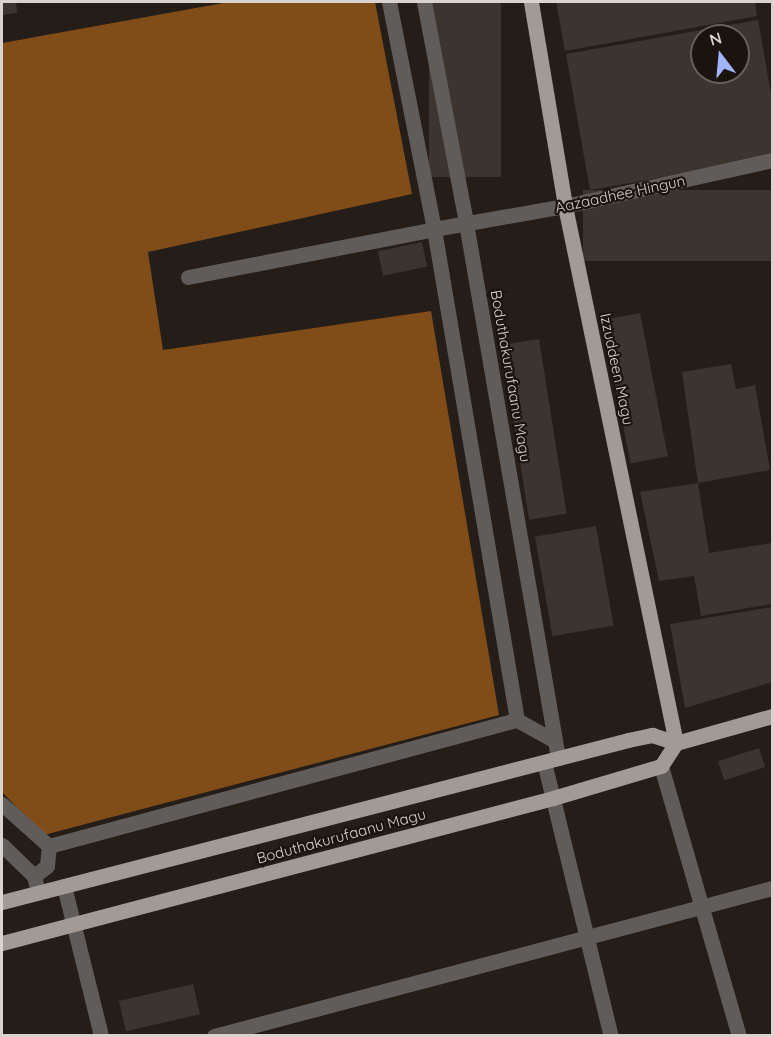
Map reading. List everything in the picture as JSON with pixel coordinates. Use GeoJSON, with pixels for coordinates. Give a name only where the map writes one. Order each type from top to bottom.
{"type":"FeatureCollection","features":[{"type":"Feature","properties":{"kind":"main road","name":"Izzuddeen Magu"},"geometry":{"type":"LineString","coordinates":[[531,2],[565,206],[676,743]]}},
{"type":"Feature","properties":{"kind":"main road","name":"Boduthakurufaanu Magu"},"geometry":{"type":"LineString","coordinates":[[2,903],[652,735],[676,743],[772,716]]}},
{"type":"Feature","properties":{"kind":"main road"},"geometry":{"type":"LineString","coordinates":[[661,766],[676,743]]}},
{"type":"Feature","properties":{"kind":"main road","name":"Boduthakurufaanu Magu"},"geometry":{"type":"LineString","coordinates":[[2,944],[553,798],[661,766]]}},
{"type":"Feature","properties":{"kind":"street"},"geometry":{"type":"LineString","coordinates":[[390,2],[434,229],[517,720]]}},
{"type":"Feature","properties":{"kind":"street","name":"Boduthakurufaanu Magu"},"geometry":{"type":"LineString","coordinates":[[424,2],[466,223],[555,741],[551,760]]}},
{"type":"Feature","properties":{"kind":"street","name":"Aazaadhee Hingun"},"geometry":{"type":"LineString","coordinates":[[188,277],[565,206],[772,160]]}},
{"type":"Feature","properties":{"kind":"street"},"geometry":{"type":"LineString","coordinates":[[49,846],[517,720],[555,741]]}},
{"type":"Feature","properties":{"kind":"street"},"geometry":{"type":"LineString","coordinates":[[551,760],[553,798],[611,1035]]}},
{"type":"Feature","properties":{"kind":"street"},"geometry":{"type":"LineString","coordinates":[[661,766],[704,906],[739,1035]]}},
{"type":"Feature","properties":{"kind":"street"},"geometry":{"type":"LineString","coordinates":[[2,804],[49,846]]}},
{"type":"Feature","properties":{"kind":"street"},"geometry":{"type":"LineString","coordinates":[[2,845],[34,876],[39,893]]}},
{"type":"Feature","properties":{"kind":"street"},"geometry":{"type":"LineString","coordinates":[[34,876],[47,866],[49,846]]}},
{"type":"Feature","properties":{"kind":"street"},"geometry":{"type":"LineString","coordinates":[[64,886],[101,1035]]}},
{"type":"Feature","properties":{"kind":"street"},"geometry":{"type":"LineString","coordinates":[[214,1035],[772,888]]}},
{"type":"Feature","properties":{"kind":"shaded area"},"geometry":{"type":"Polygon","coordinates":[[[229,2],[375,2],[412,194],[148,252],[163,350],[431,311],[499,715],[44,835],[2,792],[2,43],[229,2]]]}},
{"type":"Feature","properties":{"kind":"building"},"geometry":{"type":"Polygon","coordinates":[[[2,2],[16,2],[17,13],[2,15],[2,2]]]}},
{"type":"Feature","properties":{"kind":"building"},"geometry":{"type":"Polygon","coordinates":[[[429,2],[501,2],[501,177],[429,177],[429,2]]]}},
{"type":"Feature","properties":{"kind":"building"},"geometry":{"type":"Polygon","coordinates":[[[556,2],[755,2],[757,16],[713,24],[690,24],[690,28],[565,51],[556,2]]]}},
{"type":"Feature","properties":{"kind":"building"},"geometry":{"type":"Polygon","coordinates":[[[758,20],[772,99],[772,158],[590,190],[566,54],[690,32],[690,84],[750,84],[750,24],[735,24],[758,20]]]}},
{"type":"Feature","properties":{"kind":"building"},"geometry":{"type":"Polygon","coordinates":[[[583,190],[772,190],[772,261],[583,261],[583,190]]]}},
{"type":"Feature","properties":{"kind":"building"},"geometry":{"type":"Polygon","coordinates":[[[422,242],[427,266],[383,276],[378,251],[422,242]]]}},
{"type":"Feature","properties":{"kind":"building"},"geometry":{"type":"Polygon","coordinates":[[[640,313],[668,456],[631,464],[603,320],[640,313]]]}},
{"type":"Feature","properties":{"kind":"building"},"geometry":{"type":"Polygon","coordinates":[[[539,339],[567,514],[529,520],[501,345],[539,339]]]}},
{"type":"Feature","properties":{"kind":"building"},"geometry":{"type":"Polygon","coordinates":[[[731,364],[736,389],[755,385],[770,470],[698,483],[682,372],[731,364]]]}},
{"type":"Feature","properties":{"kind":"building"},"geometry":{"type":"Polygon","coordinates":[[[698,483],[709,553],[772,543],[772,604],[701,616],[694,576],[659,581],[640,492],[698,483]]]}},
{"type":"Feature","properties":{"kind":"building"},"geometry":{"type":"Polygon","coordinates":[[[596,526],[614,625],[552,636],[535,537],[596,526]]]}},
{"type":"Feature","properties":{"kind":"building"},"geometry":{"type":"Polygon","coordinates":[[[772,607],[772,682],[685,708],[670,624],[772,607]]]}},
{"type":"Feature","properties":{"kind":"building"},"geometry":{"type":"Polygon","coordinates":[[[759,748],[765,767],[724,780],[718,761],[759,748]]]}},
{"type":"Feature","properties":{"kind":"building"},"geometry":{"type":"Polygon","coordinates":[[[193,984],[200,1014],[126,1031],[119,1001],[193,984]]]}}]}
